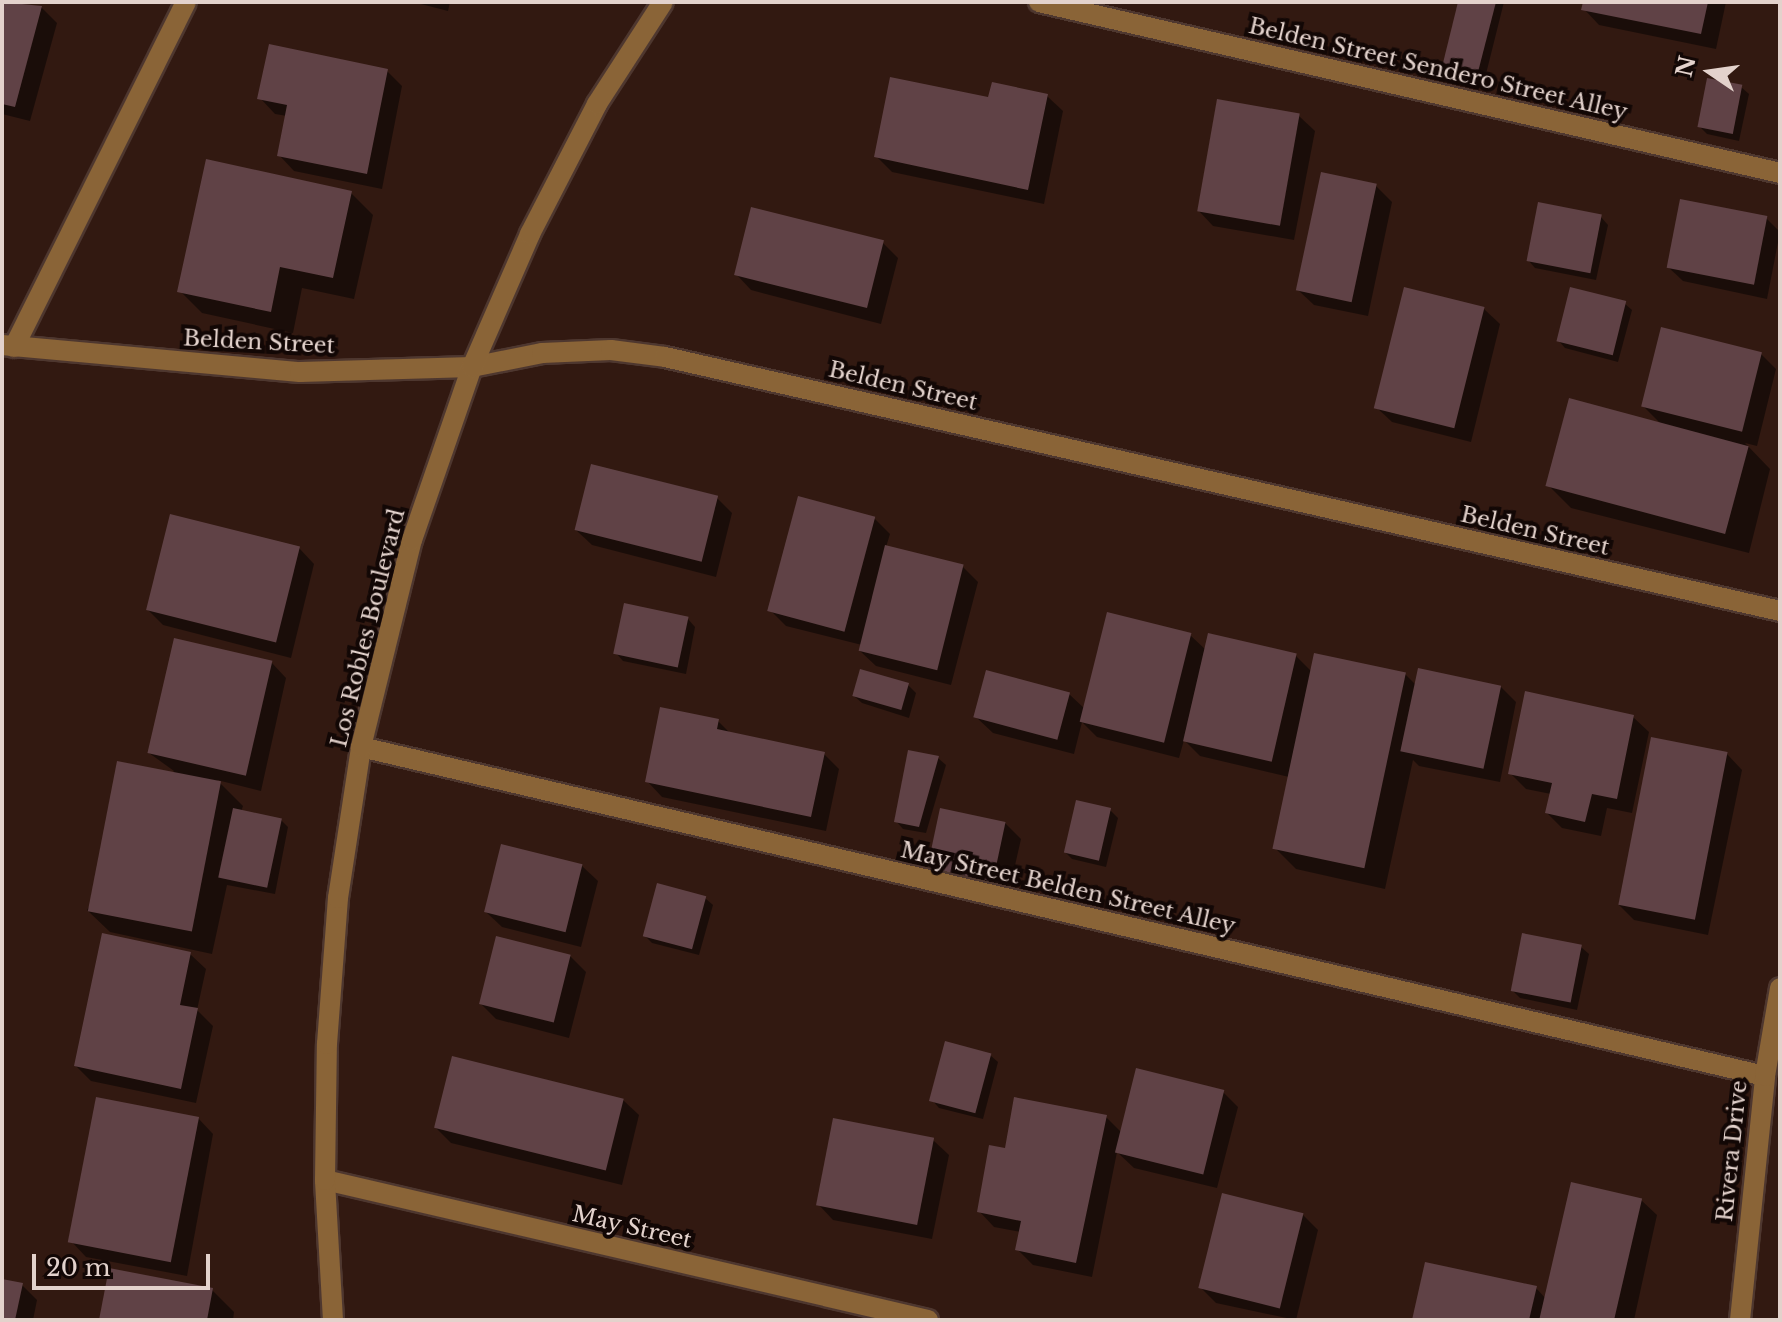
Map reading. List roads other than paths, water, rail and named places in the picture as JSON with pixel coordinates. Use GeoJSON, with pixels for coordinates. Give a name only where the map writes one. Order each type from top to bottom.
{"type":"FeatureCollection","features":[{"type":"Feature","properties":{"kind":"street"},"geometry":{"type":"LineString","coordinates":[[8,346],[186,2]]}},
{"type":"Feature","properties":{"kind":"street","name":"Los Robles Boulevard"},"geometry":{"type":"LineString","coordinates":[[333,1320],[325,1180],[327,1044],[338,898],[361,747],[412,540],[472,367],[530,234],[597,104],[663,2]]}},
{"type":"Feature","properties":{"kind":"street","name":"Belden Street Sendero Street Alley"},"geometry":{"type":"LineString","coordinates":[[1039,2],[1780,173]]}},
{"type":"Feature","properties":{"kind":"street","name":"Belden Street"},"geometry":{"type":"LineString","coordinates":[[8,346],[300,372],[472,367],[556,352],[611,350],[665,357],[1780,611]]}},
{"type":"Feature","properties":{"kind":"street","name":"May Street Belden Street Alley"},"geometry":{"type":"LineString","coordinates":[[361,747],[1765,1076]]}},
{"type":"Feature","properties":{"kind":"street","name":"Rivera Drive"},"geometry":{"type":"LineString","coordinates":[[1740,1320],[1765,1076],[1780,988]]}},
{"type":"Feature","properties":{"kind":"street","name":"May Street"},"geometry":{"type":"LineString","coordinates":[[325,1180],[928,1320]]}}]}
